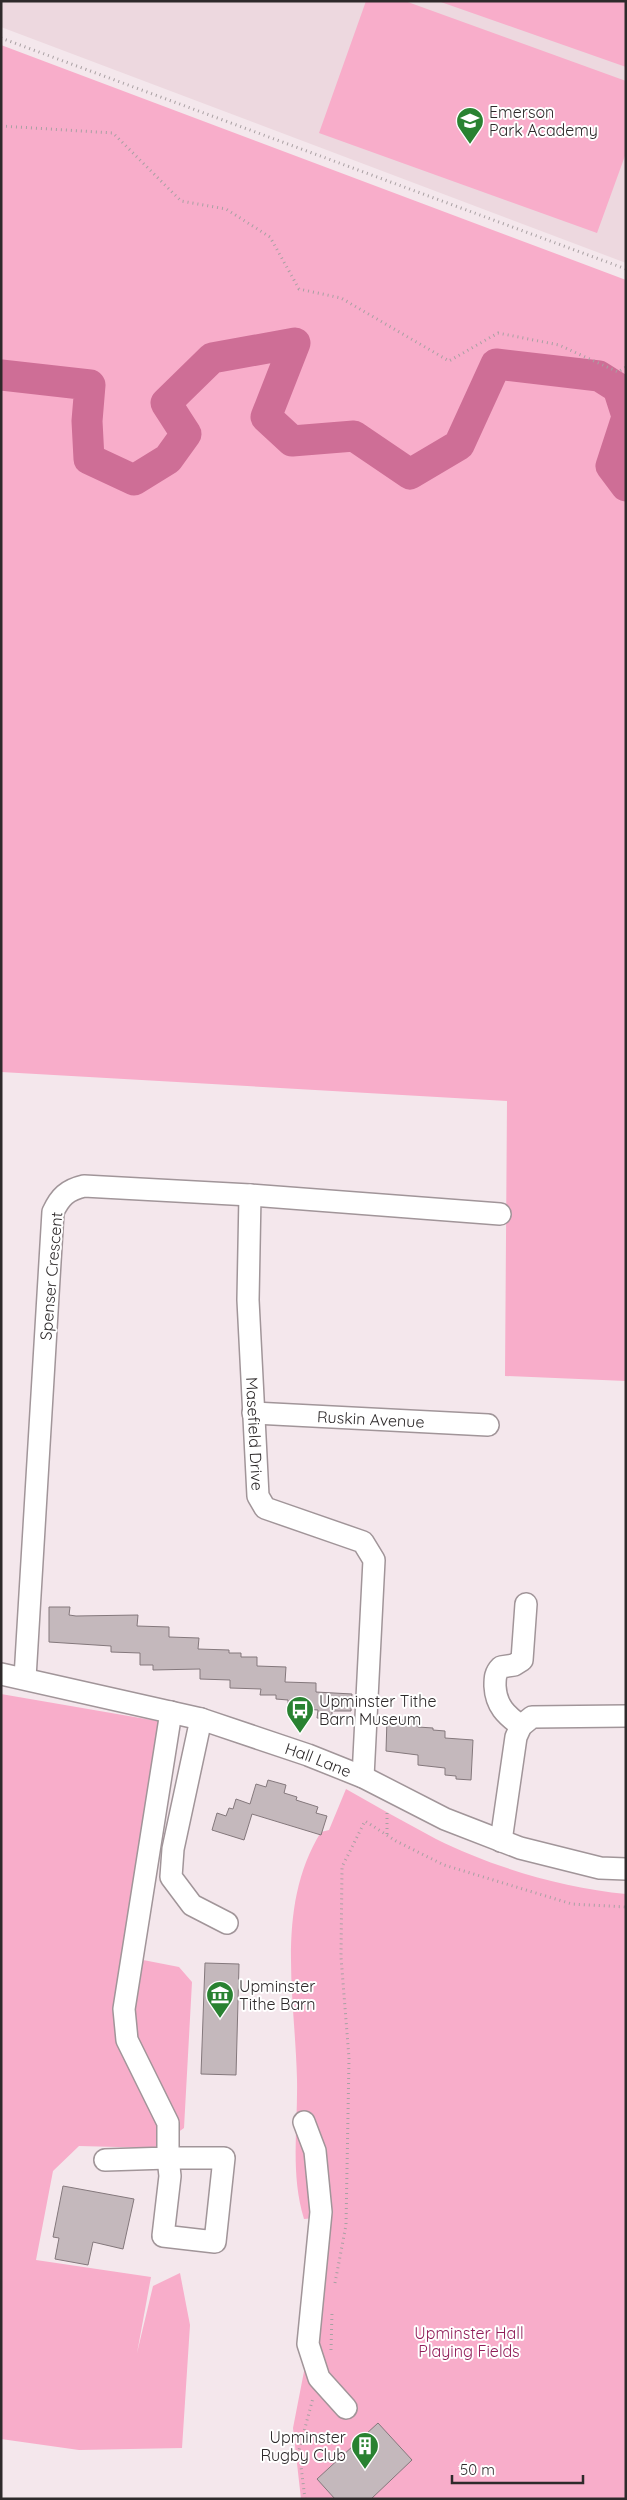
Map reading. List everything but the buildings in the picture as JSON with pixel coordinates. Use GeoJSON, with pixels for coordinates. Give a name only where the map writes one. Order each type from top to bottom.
{"type":"FeatureCollection","features":[{"type":"Feature","properties":{"kind":"street","name":"Spenser Crescent"},"geometry":{"type":"LineString","coordinates":[[25,1678],[53,1212],[60,1198],[71,1189],[84,1186],[250,1195],[500,1214]]}},
{"type":"Feature","properties":{"kind":"street","name":"Masefield Drive"},"geometry":{"type":"LineString","coordinates":[[250,1195],[248,1300],[258,1496],[265,1508],[363,1542],[374,1560],[363,1777]]}},
{"type":"Feature","properties":{"kind":"street","name":"Ruskin Avenue"},"geometry":{"type":"LineString","coordinates":[[253,1413],[488,1425]]}},
{"type":"Feature","properties":{"kind":"street"},"geometry":{"type":"LineString","coordinates":[[521,1726],[500,1708],[496,1696],[495,1678],[501,1667],[514,1665],[522,1660],[526,1604]]}},
{"type":"Feature","properties":{"kind":"street","name":"Hall Lane"},"geometry":{"type":"LineString","coordinates":[[1,1674],[201,1719],[308,1755],[363,1777],[444,1819],[520,1848],[600,1868],[626,1869]]}},
{"type":"Feature","properties":{"kind":"street"},"geometry":{"type":"LineString","coordinates":[[105,2160],[168,2158],[224,2158],[215,2242],[163,2236],[170,2176],[168,2158],[168,2123],[127,2040],[124,2009],[171,1712]]}},
{"type":"Feature","properties":{"kind":"street"},"geometry":{"type":"LineString","coordinates":[[501,1841],[516,1737],[521,1726],[532,1717],[626,1716]]}},
{"type":"Feature","properties":{"kind":"street"},"geometry":{"type":"LineString","coordinates":[[201,1719],[173,1849],[171,1877],[192,1904],[227,1923]]}},
{"type":"Feature","properties":{"kind":"street"},"geometry":{"type":"LineString","coordinates":[[304,2122],[315,2150],[321,2212],[308,2344],[320,2378],[346,2408]]}},
{"type":"Feature","properties":{"kind":"path"},"geometry":{"type":"LineString","coordinates":[[1,38],[626,269]]}},
{"type":"Feature","properties":{"kind":"path"},"geometry":{"type":"LineString","coordinates":[[1,126],[113,134],[181,201],[226,209],[270,237],[299,289],[341,298],[449,360],[498,333],[560,345],[618,372],[626,367]]}},
{"type":"Feature","properties":{"kind":"path"},"geometry":{"type":"LineString","coordinates":[[387,1802],[387,1835]]}},
{"type":"Feature","properties":{"kind":"path"},"geometry":{"type":"LineString","coordinates":[[334,2289],[346,2225],[349,2058],[340,1957],[342,1867],[365,1821],[387,1835],[444,1865],[572,1904],[626,1907]]}},
{"type":"Feature","properties":{"kind":"path"},"geometry":{"type":"LineString","coordinates":[[304,2499],[299,2450],[320,2378],[330,2367],[332,2308]]}},
{"type":"Feature","properties":{"kind":"shaded area","name":"Emerson Park Academy"},"geometry":{"type":"Polygon","coordinates":[[[1,1],[626,1],[626,263],[1,27],[1,1]]]}},
{"type":"Feature","properties":{"kind":"green space"},"geometry":{"type":"Polygon","coordinates":[[[366,1],[405,1],[626,81],[626,153],[597,233],[319,133],[366,1]]]}},
{"type":"Feature","properties":{"kind":"green space"},"geometry":{"type":"Polygon","coordinates":[[[438,1],[626,1],[626,67],[438,1]]]}},
{"type":"Feature","properties":{"kind":"green space"},"geometry":{"type":"Polygon","coordinates":[[[1,45],[626,280],[626,1381],[505,1376],[507,1101],[1,1072],[1,45]]]}},
{"type":"Feature","properties":{"kind":"green space"},"geometry":{"type":"Polygon","coordinates":[[[1,1694],[175,1724],[138,1959],[179,1967],[192,1982],[184,2128],[156,2148],[79,2146],[53,2171],[36,2260],[151,2277],[137,2353],[153,2286],[180,2273],[190,2325],[182,2448],[79,2450],[1,2439],[1,1694]]]}},
{"type":"Feature","properties":{"kind":"green space","name":"Upminster Hall Playing Fields"},"geometry":{"type":"Polygon","coordinates":[[[346,1789],[436,1839],[480,1859],[528,1875],[578,1887],[626,1894],[626,2499],[301,2499],[293,2428],[328,2248],[326,2217],[304,2219],[297,2184],[297,2079],[291,1952],[298,1890],[307,1860],[321,1832],[329,1830],[346,1789]]]}},
{"type":"Feature","properties":{"kind":"waterway"},"geometry":{"type":"LineString","coordinates":[[1,375],[90,385],[87,421],[89,459],[134,480],[168,459],[186,434],[166,403],[212,358],[295,343],[266,417],[292,441],[354,436],[410,474],[459,445],[496,364],[599,376],[618,388],[626,413]]}},
{"type":"Feature","properties":{"kind":"waterway"},"geometry":{"type":"LineString","coordinates":[[626,420],[611,466],[626,486]]}},
{"type":"Feature","properties":{"kind":"place","name":"Emerson Park Academy"},"geometry":{"type":"Point","coordinates":[470,145]}},
{"type":"Feature","properties":{"kind":"place","name":"Upminster Tithe Barn Museum"},"geometry":{"type":"Point","coordinates":[300,1734]}},
{"type":"Feature","properties":{"kind":"place","name":"Upminster Tithe Barn"},"geometry":{"type":"Point","coordinates":[220,2019]}},
{"type":"Feature","properties":{"kind":"place","name":"Upminster Rugby Club"},"geometry":{"type":"Point","coordinates":[365,2470]}}]}
